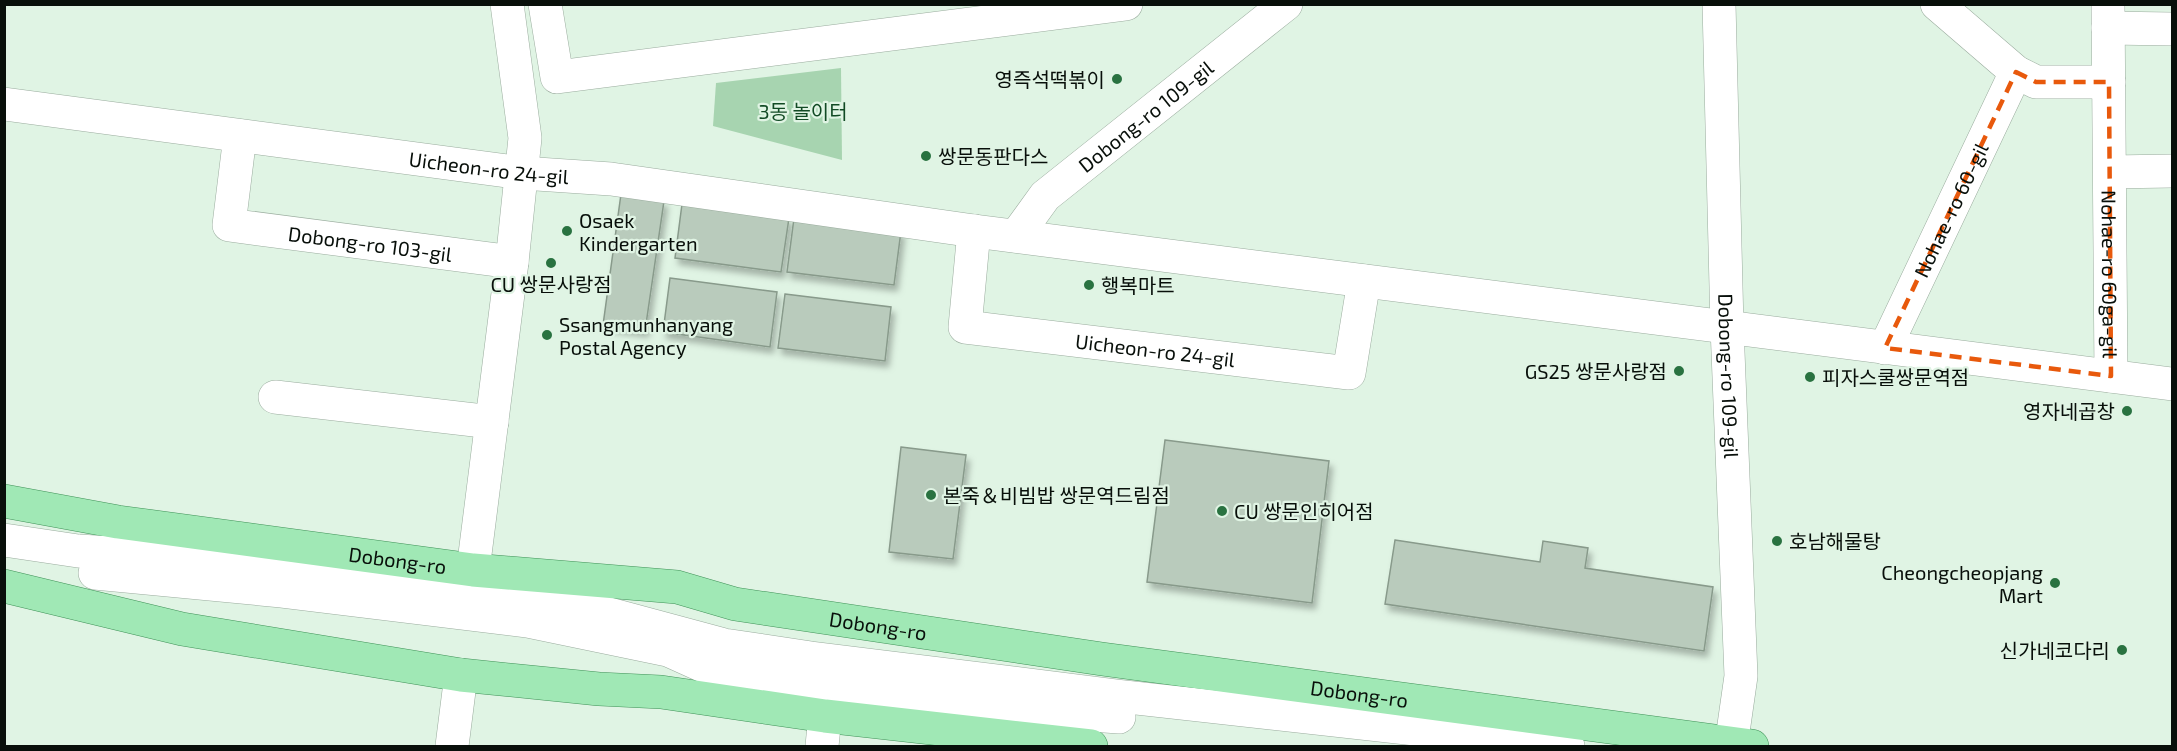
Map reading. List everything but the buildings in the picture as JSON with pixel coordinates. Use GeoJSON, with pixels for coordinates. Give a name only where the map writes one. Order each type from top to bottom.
{"type":"FeatureCollection","features":[{"type":"Feature","properties":{"kind":"main road","name":"Dobong-ro"},"geometry":{"type":"LineString","coordinates":[[4,501],[118,522],[473,570],[677,587],[735,604],[1102,659],[1738,745]]}},
{"type":"Feature","properties":{"kind":"main road"},"geometry":{"type":"LineString","coordinates":[[4,586],[182,629],[461,675],[599,689],[661,692],[824,731],[1091,747]]}},
{"type":"Feature","properties":{"kind":"street"},"geometry":{"type":"LineString","coordinates":[[473,570],[512,262],[525,138],[507,4]]}},
{"type":"Feature","properties":{"kind":"street"},"geometry":{"type":"LineString","coordinates":[[545,4],[556,77],[1126,4]]}},
{"type":"Feature","properties":{"kind":"street","name":"Dobong-ro 109-gil"},"geometry":{"type":"LineString","coordinates":[[1016,236],[1045,196],[1286,4]]}},
{"type":"Feature","properties":{"kind":"street","name":"Dobong-ro 109-gil"},"geometry":{"type":"LineString","coordinates":[[1719,4],[1727,327],[1742,676],[1738,745]]}},
{"type":"Feature","properties":{"kind":"street"},"geometry":{"type":"LineString","coordinates":[[1937,4],[2016,72],[2036,82],[2109,82]]}},
{"type":"Feature","properties":{"kind":"street","name":"Nohae-ro 60ga-gil"},"geometry":{"type":"LineString","coordinates":[[2111,376],[2108,16],[2172,29]]}},
{"type":"Feature","properties":{"kind":"street","name":"Nohae-ro 60-gil"},"geometry":{"type":"LineString","coordinates":[[1885,348],[2016,72]]}},
{"type":"Feature","properties":{"kind":"street","name":"Uicheon-ro 24-gil"},"geometry":{"type":"LineString","coordinates":[[4,104],[522,174],[611,179],[974,231],[1727,327]]}},
{"type":"Feature","properties":{"kind":"street","name":"Dobong-ro 103-gil"},"geometry":{"type":"LineString","coordinates":[[240,136],[229,225],[512,262]]}},
{"type":"Feature","properties":{"kind":"street","name":"Nohae-ro 60ga-gil"},"geometry":{"type":"LineString","coordinates":[[2111,172],[2172,171]]}},
{"type":"Feature","properties":{"kind":"street","name":"Uicheon-ro 24-gil"},"geometry":{"type":"LineString","coordinates":[[974,231],[964,327],[1349,373],[1364,280]]}},
{"type":"Feature","properties":{"kind":"street"},"geometry":{"type":"LineString","coordinates":[[1727,327],[2172,384]]}},
{"type":"Feature","properties":{"kind":"street"},"geometry":{"type":"LineString","coordinates":[[275,397],[492,422]]}},
{"type":"Feature","properties":{"kind":"street"},"geometry":{"type":"LineString","coordinates":[[4,540],[78,551],[149,555],[320,572],[553,600],[724,645],[811,658],[1117,696],[1568,747]]}},
{"type":"Feature","properties":{"kind":"street"},"geometry":{"type":"LineString","coordinates":[[4,559],[86,572],[291,592],[528,621],[668,650],[719,673],[1037,711],[1278,729],[1413,747]]}},
{"type":"Feature","properties":{"kind":"street"},"geometry":{"type":"LineString","coordinates":[[452,747],[461,675]]}},
{"type":"Feature","properties":{"kind":"highlighted area"},"geometry":{"type":"Polygon","coordinates":[[[2016,72],[2036,82],[2109,82],[2111,376],[1885,348],[2016,72]]]}},
{"type":"Feature","properties":{"kind":"green space","name":"3동 놀이터"},"geometry":{"type":"Polygon","coordinates":[[[841,68],[842,160],[713,126],[716,83],[841,68]]]}},
{"type":"Feature","properties":{"kind":"place","name":"영즉석떡볶이"},"geometry":{"type":"Point","coordinates":[1117,79]}},
{"type":"Feature","properties":{"kind":"place","name":"쌍문동판다스"},"geometry":{"type":"Point","coordinates":[926,156]}},
{"type":"Feature","properties":{"kind":"place","name":"Osaek Kindergarten"},"geometry":{"type":"Point","coordinates":[567,231]}},
{"type":"Feature","properties":{"kind":"place","name":"CU 쌍문사랑점"},"geometry":{"type":"Point","coordinates":[551,263]}},
{"type":"Feature","properties":{"kind":"place","name":"행복마트"},"geometry":{"type":"Point","coordinates":[1089,285]}},
{"type":"Feature","properties":{"kind":"place","name":"Ssangmunhanyang Postal Agency"},"geometry":{"type":"Point","coordinates":[547,335]}},
{"type":"Feature","properties":{"kind":"place","name":"GS25 쌍문사랑점"},"geometry":{"type":"Point","coordinates":[1679,371]}},
{"type":"Feature","properties":{"kind":"place","name":"피자스쿨쌍문역점"},"geometry":{"type":"Point","coordinates":[1810,377]}},
{"type":"Feature","properties":{"kind":"place","name":"영자네곱창"},"geometry":{"type":"Point","coordinates":[2127,411]}},
{"type":"Feature","properties":{"kind":"place","name":"본죽＆비빔밥 쌍문역드림점"},"geometry":{"type":"Point","coordinates":[931,495]}},
{"type":"Feature","properties":{"kind":"place","name":"CU 쌍문인히어점"},"geometry":{"type":"Point","coordinates":[1222,511]}},
{"type":"Feature","properties":{"kind":"place","name":"호남해물탕"},"geometry":{"type":"Point","coordinates":[1777,541]}},
{"type":"Feature","properties":{"kind":"place","name":"Cheongcheopjang Mart"},"geometry":{"type":"Point","coordinates":[2055,583]}},
{"type":"Feature","properties":{"kind":"place","name":"신가네코다리"},"geometry":{"type":"Point","coordinates":[2122,650]}}]}
